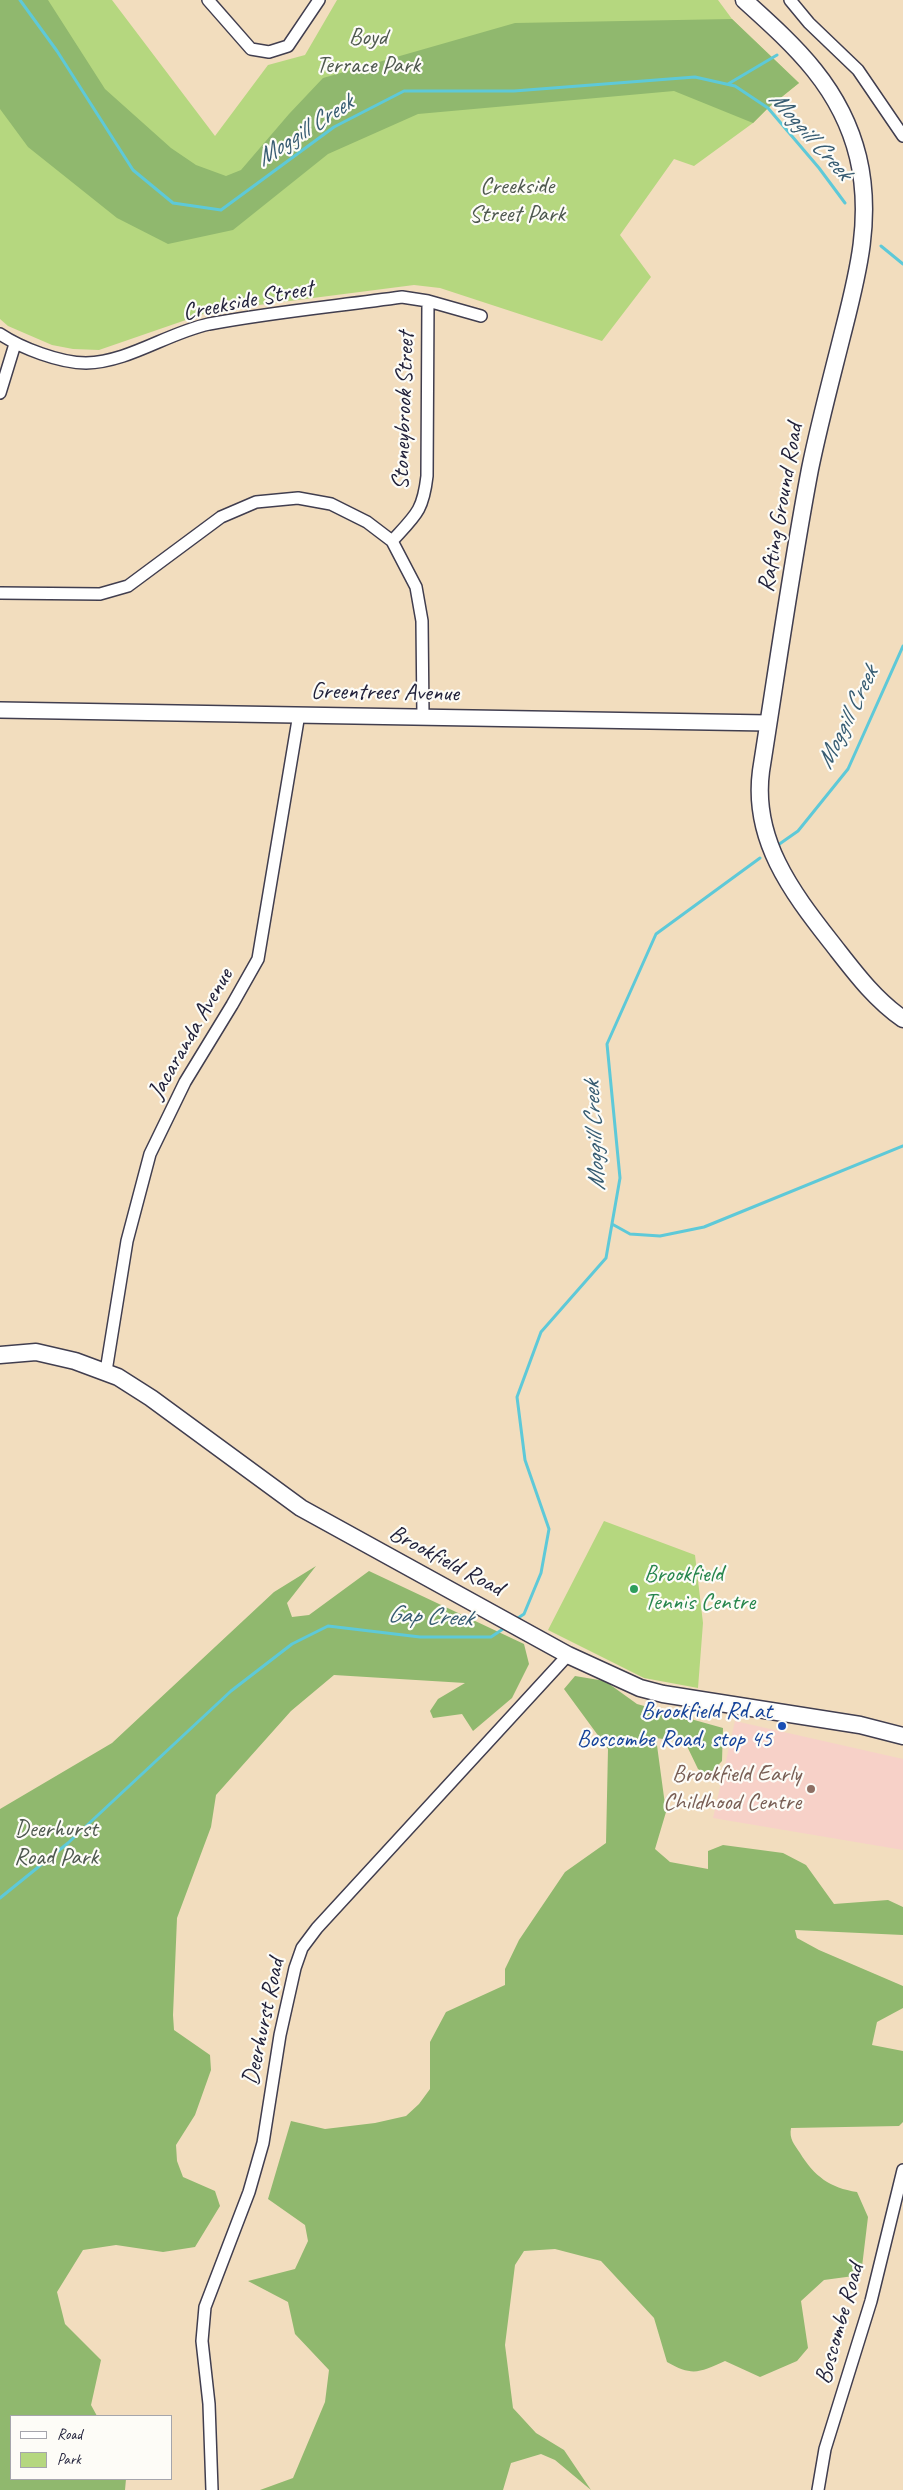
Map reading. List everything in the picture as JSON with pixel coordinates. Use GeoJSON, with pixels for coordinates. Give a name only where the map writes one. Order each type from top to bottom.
{"type":"FeatureCollection","features":[{"type":"Feature","properties":{"kind":"main road","name":"Rafting Ground Road"},"geometry":{"type":"LineString","coordinates":[[744,0],[801,52],[836,100],[852,135],[858,158],[865,212],[863,244],[811,467],[759,781],[762,820],[770,848],[782,874],[802,905],[863,984],[903,1020]]}},
{"type":"Feature","properties":{"kind":"main road","name":"Brookfield Road"},"geometry":{"type":"LineString","coordinates":[[0,1355],[36,1352],[106,1371],[151,1398],[301,1508],[568,1655],[640,1688],[663,1694],[860,1724],[899,1732]]}},
{"type":"Feature","properties":{"kind":"street"},"geometry":{"type":"LineString","coordinates":[[208,0],[251,49],[269,52],[288,46],[319,0]]}},
{"type":"Feature","properties":{"kind":"street"},"geometry":{"type":"LineString","coordinates":[[790,0],[809,23],[858,70],[903,136]]}},
{"type":"Feature","properties":{"kind":"street","name":"Creekside Street"},"geometry":{"type":"LineString","coordinates":[[0,334],[15,344],[67,361],[86,362],[126,354],[208,325],[402,297],[428,301],[480,316]]}},
{"type":"Feature","properties":{"kind":"street","name":"Stoneybrook Street"},"geometry":{"type":"LineString","coordinates":[[392,541],[412,519],[424,502],[427,476],[428,301]]}},
{"type":"Feature","properties":{"kind":"street"},"geometry":{"type":"LineString","coordinates":[[0,393],[15,344]]}},
{"type":"Feature","properties":{"kind":"street"},"geometry":{"type":"LineString","coordinates":[[0,593],[100,594],[128,586],[221,517],[256,502],[298,498],[331,504],[367,522],[392,541],[416,587],[420,612],[423,716]]}},
{"type":"Feature","properties":{"kind":"street","name":"Greentrees Avenue"},"geometry":{"type":"LineString","coordinates":[[0,710],[768,723]]}},
{"type":"Feature","properties":{"kind":"street","name":"Jacaranda Avenue"},"geometry":{"type":"LineString","coordinates":[[106,1371],[127,1242],[150,1154],[185,1082],[258,959],[299,714]]}},
{"type":"Feature","properties":{"kind":"street","name":"Deerhurst Road"},"geometry":{"type":"LineString","coordinates":[[212,2490],[209,2404],[202,2341],[206,2308],[250,2192],[263,2143],[280,2035],[295,1968],[302,1948],[324,1920],[568,1655]]}},
{"type":"Feature","properties":{"kind":"street","name":"Boscombe Road"},"geometry":{"type":"LineString","coordinates":[[818,2490],[826,2449],[871,2300],[903,2170]]}},
{"type":"Feature","properties":{"kind":"shaded area","name":"Brookfield Early Childhood Centre"},"geometry":{"type":"Polygon","coordinates":[[[735,1721],[903,1759],[903,1850],[713,1818],[735,1721]]]}},
{"type":"Feature","properties":{"kind":"green space","name":"Creekside Street Park"},"geometry":{"type":"Polygon","coordinates":[[[0,0],[112,0],[215,136],[268,65],[305,55],[337,0],[718,0],[732,19],[799,83],[753,123],[694,166],[674,159],[620,235],[651,277],[602,341],[440,288],[414,285],[212,311],[99,350],[73,349],[52,345],[8,326],[0,319],[0,0]]]}},
{"type":"Feature","properties":{"kind":"green space"},"geometry":{"type":"Polygon","coordinates":[[[0,0],[48,0],[105,89],[171,148],[196,165],[226,176],[241,170],[323,78],[515,23],[732,19],[799,83],[753,123],[674,91],[418,114],[328,154],[233,230],[168,244],[117,218],[28,147],[0,109],[0,0]]]}},
{"type":"Feature","properties":{"kind":"green space","name":"Brookfield Tennis Centre"},"geometry":{"type":"Polygon","coordinates":[[[604,1521],[695,1555],[703,1623],[698,1688],[644,1678],[548,1630],[604,1521]]]}},
{"type":"Feature","properties":{"kind":"green space","name":"Deerhurst Road Park"},"geometry":{"type":"Polygon","coordinates":[[[316,1566],[287,1603],[292,1617],[309,1615],[369,1571],[524,1644],[529,1664],[512,1698],[473,1731],[462,1714],[433,1718],[430,1711],[438,1699],[465,1683],[334,1675],[291,1711],[216,1795],[211,1827],[177,1918],[173,2015],[174,2030],[210,2055],[211,2070],[195,2115],[176,2145],[177,2161],[183,2177],[215,2191],[220,2206],[195,2247],[163,2252],[116,2245],[83,2250],[57,2292],[65,2324],[101,2360],[91,2405],[96,2415],[10,2415],[10,2480],[126,2480],[125,2490],[0,2490],[0,1809],[112,1743],[274,1592],[316,1566]]]}},
{"type":"Feature","properties":{"kind":"green space"},"geometry":{"type":"Polygon","coordinates":[[[575,1676],[605,1681],[637,1704],[723,1728],[722,1761],[709,1775],[698,1769],[685,1742],[656,1738],[666,1812],[655,1849],[670,1862],[708,1869],[708,1851],[723,1845],[783,1853],[806,1865],[834,1904],[888,1900],[903,1907],[903,1935],[795,1930],[797,1938],[819,1950],[903,1986],[903,2008],[877,2022],[872,2045],[903,2051],[903,2122],[899,2126],[791,2128],[791,2138],[794,2144],[805,2161],[817,2174],[831,2184],[857,2192],[868,2217],[861,2275],[824,2280],[801,2301],[808,2348],[797,2361],[760,2377],[725,2361],[696,2371],[676,2367],[667,2362],[654,2318],[601,2261],[555,2249],[524,2251],[515,2265],[505,2345],[513,2408],[536,2433],[564,2450],[591,2490],[555,2460],[541,2454],[511,2463],[503,2490],[260,2490],[293,2478],[325,2402],[329,2370],[295,2334],[288,2302],[248,2281],[295,2269],[308,2241],[305,2225],[268,2199],[291,2121],[325,2129],[375,2123],[406,2116],[419,2104],[430,2089],[430,2042],[446,2012],[505,1985],[505,1969],[519,1940],[565,1872],[606,1843],[608,1749],[564,1689],[575,1676]]]}},
{"type":"Feature","properties":{"kind":"waterway","name":"Moggill Creek"},"geometry":{"type":"LineString","coordinates":[[20,0],[57,51],[133,170],[173,203],[221,210],[334,127],[404,91],[514,91],[695,77],[735,86],[768,108],[819,168],[845,203]]}},
{"type":"Feature","properties":{"kind":"waterway"},"geometry":{"type":"LineString","coordinates":[[728,84],[777,55]]}},
{"type":"Feature","properties":{"kind":"waterway","name":"Moggill Creek"},"geometry":{"type":"LineString","coordinates":[[881,246],[903,264]]}},
{"type":"Feature","properties":{"kind":"waterway","name":"Moggill Creek"},"geometry":{"type":"LineString","coordinates":[[778,845],[798,831],[848,769],[903,646]]}},
{"type":"Feature","properties":{"kind":"waterway","name":"Gap Creek"},"geometry":{"type":"LineString","coordinates":[[515,1620],[524,1614],[541,1573],[549,1529],[525,1460],[517,1397],[541,1332],[606,1258],[620,1178],[607,1044],[656,934],[760,858]]}},
{"type":"Feature","properties":{"kind":"waterway","name":"Moggill Creek"},"geometry":{"type":"LineString","coordinates":[[612,1224],[630,1234],[660,1236],[704,1227],[903,1146]]}},
{"type":"Feature","properties":{"kind":"waterway","name":"Gap Creek"},"geometry":{"type":"LineString","coordinates":[[0,1898],[68,1843],[231,1691],[292,1644],[328,1626],[420,1637],[491,1637],[506,1627]]}},
{"type":"Feature","properties":{"kind":"place","name":"Brookfield Tennis Centre"},"geometry":{"type":"Point","coordinates":[634,1589]}},
{"type":"Feature","properties":{"kind":"place","name":"Brookfield Rd at Boscombe Road, stop 45"},"geometry":{"type":"Point","coordinates":[782,1726]}},
{"type":"Feature","properties":{"kind":"place","name":"Brookfield Early Childhood Centre"},"geometry":{"type":"Point","coordinates":[811,1789]}},
{"type":"Feature","properties":{"kind":"park label","name":"Boyd Terrace Park"},"geometry":{"type":"Point","coordinates":[368,52]}}]}
